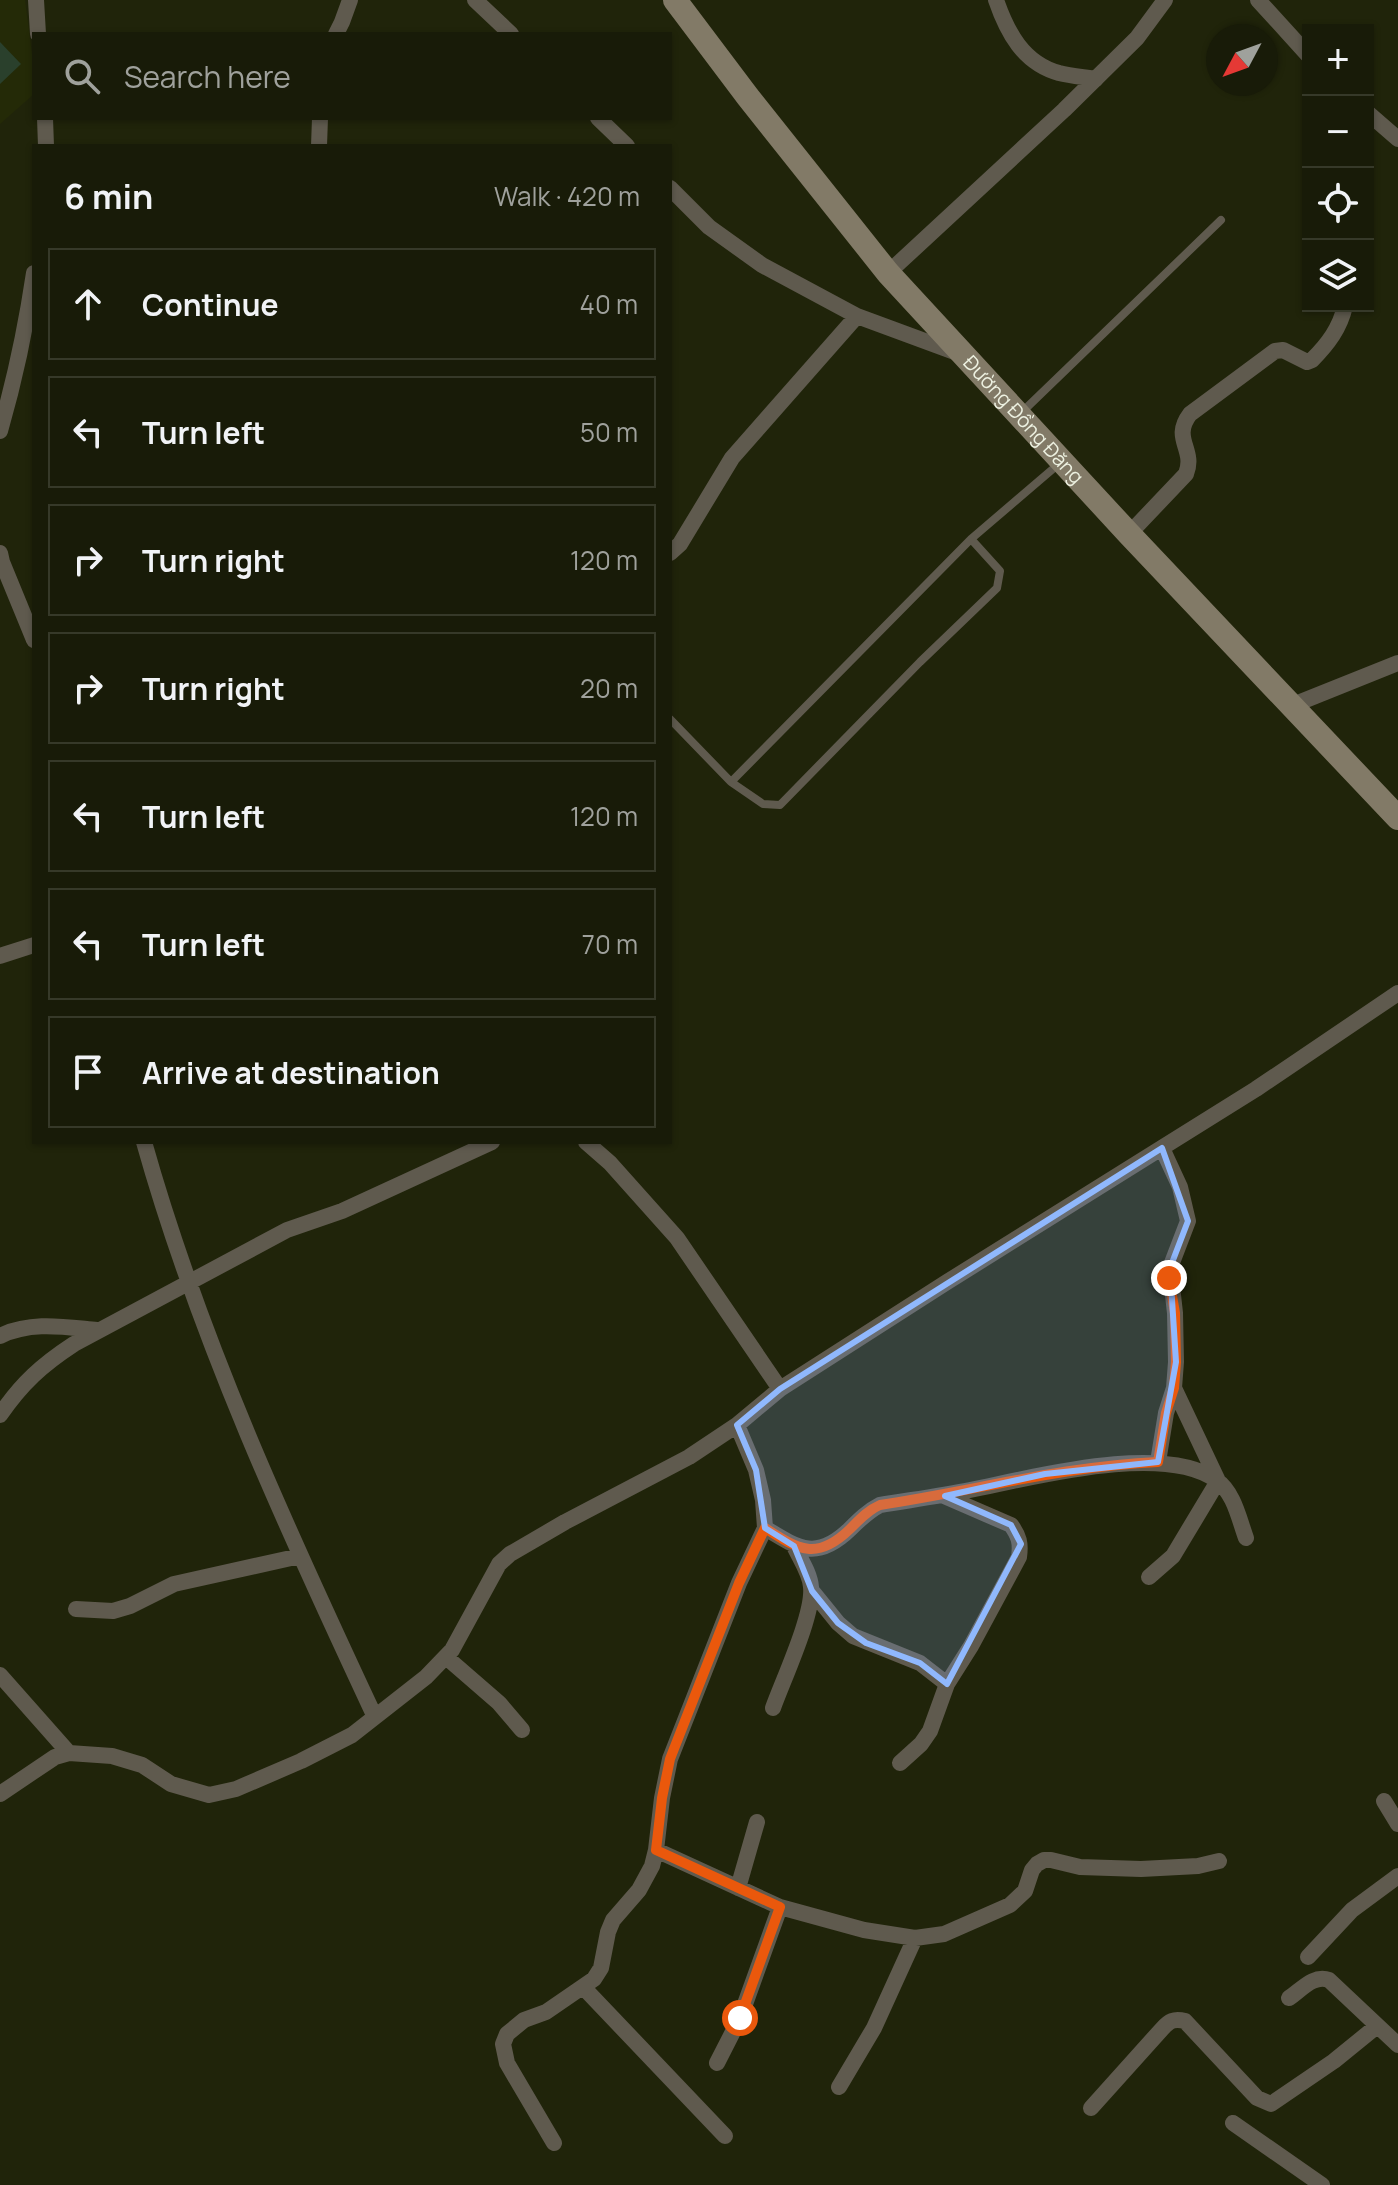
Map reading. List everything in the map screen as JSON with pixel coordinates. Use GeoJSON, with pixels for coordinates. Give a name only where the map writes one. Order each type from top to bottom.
{"type":"FeatureCollection","features":[{"type":"Feature","properties":{"kind":"main road","name":"Đường Đồng Đăng"},"geometry":{"type":"LineString","coordinates":[[675,0],[888,273],[1398,818]]}},
{"type":"Feature","properties":{"kind":"street"},"geometry":{"type":"LineString","coordinates":[[36,0],[38,32]]}},
{"type":"Feature","properties":{"kind":"street"},"geometry":{"type":"LineString","coordinates":[[337,32],[350,0]]}},
{"type":"Feature","properties":{"kind":"street"},"geometry":{"type":"LineString","coordinates":[[475,0],[509,32]]}},
{"type":"Feature","properties":{"kind":"street"},"geometry":{"type":"LineString","coordinates":[[996,0],[1009,33],[1032,59],[1060,73],[1096,79]]}},
{"type":"Feature","properties":{"kind":"street"},"geometry":{"type":"LineString","coordinates":[[888,273],[1096,79],[1137,38],[1165,0]]}},
{"type":"Feature","properties":{"kind":"street"},"geometry":{"type":"LineString","coordinates":[[1258,0],[1302,48]]}},
{"type":"Feature","properties":{"kind":"street"},"geometry":{"type":"LineString","coordinates":[[1374,118],[1398,138]]}},
{"type":"Feature","properties":{"kind":"street"},"geometry":{"type":"LineString","coordinates":[[45,120],[46,144]]}},
{"type":"Feature","properties":{"kind":"street"},"geometry":{"type":"LineString","coordinates":[[319,144],[320,120]]}},
{"type":"Feature","properties":{"kind":"street"},"geometry":{"type":"LineString","coordinates":[[600,120],[625,144]]}},
{"type":"Feature","properties":{"kind":"street"},"geometry":{"type":"LineString","coordinates":[[672,190],[709,227],[762,265],[857,316],[963,355]]}},
{"type":"Feature","properties":{"kind":"street"},"geometry":{"type":"LineString","coordinates":[[1129,534],[1186,474],[1188,457],[1181,432],[1190,414],[1275,351],[1283,350],[1307,362],[1312,360],[1336,331],[1344,312]]}},
{"type":"Feature","properties":{"kind":"street"},"geometry":{"type":"LineString","coordinates":[[0,431],[31,313]]}},
{"type":"Feature","properties":{"kind":"street"},"geometry":{"type":"LineString","coordinates":[[672,551],[680,544],[732,458],[857,316]]}},
{"type":"Feature","properties":{"kind":"street"},"geometry":{"type":"LineString","coordinates":[[0,553],[32,635]]}},
{"type":"Feature","properties":{"kind":"street"},"geometry":{"type":"LineString","coordinates":[[1293,705],[1398,663]]}},
{"type":"Feature","properties":{"kind":"street"},"geometry":{"type":"LineString","coordinates":[[0,956],[32,946]]}},
{"type":"Feature","properties":{"kind":"street"},"geometry":{"type":"LineString","coordinates":[[0,1794],[55,1757],[69,1753],[112,1756],[142,1765],[181,1789],[209,1795],[236,1789],[342,1741],[426,1677],[446,1657],[499,1564],[510,1554],[689,1457],[737,1425],[780,1389],[1256,1089],[1398,993]]}},
{"type":"Feature","properties":{"kind":"street"},"geometry":{"type":"LineString","coordinates":[[145,1144],[190,1283],[231,1393],[300,1556],[374,1715]]}},
{"type":"Feature","properties":{"kind":"street"},"geometry":{"type":"LineString","coordinates":[[0,1415],[43,1364],[98,1330],[287,1230],[342,1211],[488,1144]]}},
{"type":"Feature","properties":{"kind":"street"},"geometry":{"type":"LineString","coordinates":[[588,1144],[610,1163],[677,1238],[780,1389]]}},
{"type":"Feature","properties":{"kind":"street"},"geometry":{"type":"LineString","coordinates":[[1158,1462],[1166,1413],[1174,1388],[1175,1313],[1170,1268],[1188,1221],[1180,1187],[1162,1148]]}},
{"type":"Feature","properties":{"kind":"street"},"geometry":{"type":"LineString","coordinates":[[0,1336],[42,1326],[98,1330]]}},
{"type":"Feature","properties":{"kind":"street"},"geometry":{"type":"LineString","coordinates":[[1174,1388],[1218,1481],[1235,1504],[1246,1538]]}},
{"type":"Feature","properties":{"kind":"street"},"geometry":{"type":"LineString","coordinates":[[554,2143],[507,2063],[503,2044],[507,2034],[524,2020],[546,2012],[594,1979],[601,1968],[613,1920],[639,1890],[652,1866],[670,1759],[739,1583],[765,1528],[756,1470],[737,1425]]}},
{"type":"Feature","properties":{"kind":"street"},"geometry":{"type":"LineString","coordinates":[[765,1528],[794,1546],[811,1550],[826,1548],[880,1505],[1045,1474],[1132,1463],[1158,1462],[1195,1469],[1218,1481]]}},
{"type":"Feature","properties":{"kind":"street"},"geometry":{"type":"LineString","coordinates":[[1149,1577],[1173,1556],[1218,1481]]}},
{"type":"Feature","properties":{"kind":"street"},"geometry":{"type":"LineString","coordinates":[[900,1763],[930,1731],[947,1684],[1019,1557],[1021,1544],[1011,1525],[943,1495]]}},
{"type":"Feature","properties":{"kind":"street"},"geometry":{"type":"LineString","coordinates":[[773,1708],[805,1621],[812,1591],[794,1546]]}},
{"type":"Feature","properties":{"kind":"street"},"geometry":{"type":"LineString","coordinates":[[76,1609],[113,1611],[174,1584],[300,1556]]}},
{"type":"Feature","properties":{"kind":"street"},"geometry":{"type":"LineString","coordinates":[[812,1591],[853,1636],[920,1663],[947,1684]]}},
{"type":"Feature","properties":{"kind":"street"},"geometry":{"type":"LineString","coordinates":[[446,1657],[499,1703],[522,1730]]}},
{"type":"Feature","properties":{"kind":"street"},"geometry":{"type":"LineString","coordinates":[[0,1675],[69,1753]]}},
{"type":"Feature","properties":{"kind":"street"},"geometry":{"type":"LineString","coordinates":[[1384,1801],[1398,1824]]}},
{"type":"Feature","properties":{"kind":"street"},"geometry":{"type":"LineString","coordinates":[[738,1888],[757,1822]]}},
{"type":"Feature","properties":{"kind":"street"},"geometry":{"type":"LineString","coordinates":[[656,1850],[780,1907],[864,1930],[915,1938],[944,1934],[1010,1905],[1025,1891],[1032,1870],[1044,1860],[1080,1867],[1141,1869],[1198,1866],[1219,1861]]}},
{"type":"Feature","properties":{"kind":"street"},"geometry":{"type":"LineString","coordinates":[[1308,1957],[1352,1910],[1398,1876]]}},
{"type":"Feature","properties":{"kind":"street"},"geometry":{"type":"LineString","coordinates":[[717,2063],[740,2018],[780,1907]]}},
{"type":"Feature","properties":{"kind":"street"},"geometry":{"type":"LineString","coordinates":[[839,2087],[874,2028],[915,1938]]}},
{"type":"Feature","properties":{"kind":"street"},"geometry":{"type":"LineString","coordinates":[[1289,1998],[1315,1979],[1324,1977],[1398,2045]]}},
{"type":"Feature","properties":{"kind":"street"},"geometry":{"type":"LineString","coordinates":[[584,1988],[725,2136]]}},
{"type":"Feature","properties":{"kind":"street"},"geometry":{"type":"LineString","coordinates":[[1091,2108],[1162,2029],[1177,2019],[1185,2021],[1257,2098],[1271,2104],[1334,2061],[1377,2026]]}},
{"type":"Feature","properties":{"kind":"street"},"geometry":{"type":"LineString","coordinates":[[1233,2123],[1322,2185]]}},
{"type":"Feature","properties":{"kind":"lane"},"geometry":{"type":"LineString","coordinates":[[1020,414],[1221,220]]}},
{"type":"Feature","properties":{"kind":"lane"},"geometry":{"type":"LineString","coordinates":[[731,782],[971,539],[1062,461]]}},
{"type":"Feature","properties":{"kind":"lane"},"geometry":{"type":"LineString","coordinates":[[672,721],[731,782],[763,804],[780,805],[997,588],[1000,571],[971,539]]}},
{"type":"Feature","properties":{"kind":"highlighted area"},"geometry":{"type":"Polygon","coordinates":[[[1162,1148],[1188,1221],[1170,1268],[1176,1362],[1158,1462],[1045,1474],[945,1496],[1011,1525],[1021,1544],[947,1684],[920,1663],[866,1643],[838,1623],[812,1591],[794,1546],[765,1528],[756,1470],[737,1425],[780,1389],[1162,1148]]]}},
{"type":"Feature","properties":{"kind":"shaded area"},"geometry":{"type":"Polygon","coordinates":[[[0,0],[25,0],[32,54],[32,96],[0,124],[0,0]]]}},
{"type":"Feature","properties":{"kind":"building"},"geometry":{"type":"Polygon","coordinates":[[[0,42],[21,64],[0,84],[0,42]]]}},
{"type":"Feature","properties":{"kind":"route"},"geometry":{"type":"LineString","coordinates":[[740,2018],[780,1907],[656,1850],[670,1759],[739,1583],[765,1528],[794,1546],[811,1550],[826,1548],[880,1505],[968,1491],[1045,1474],[1158,1462],[1166,1413],[1174,1388],[1176,1362],[1175,1313],[1169,1278]]}}]}
